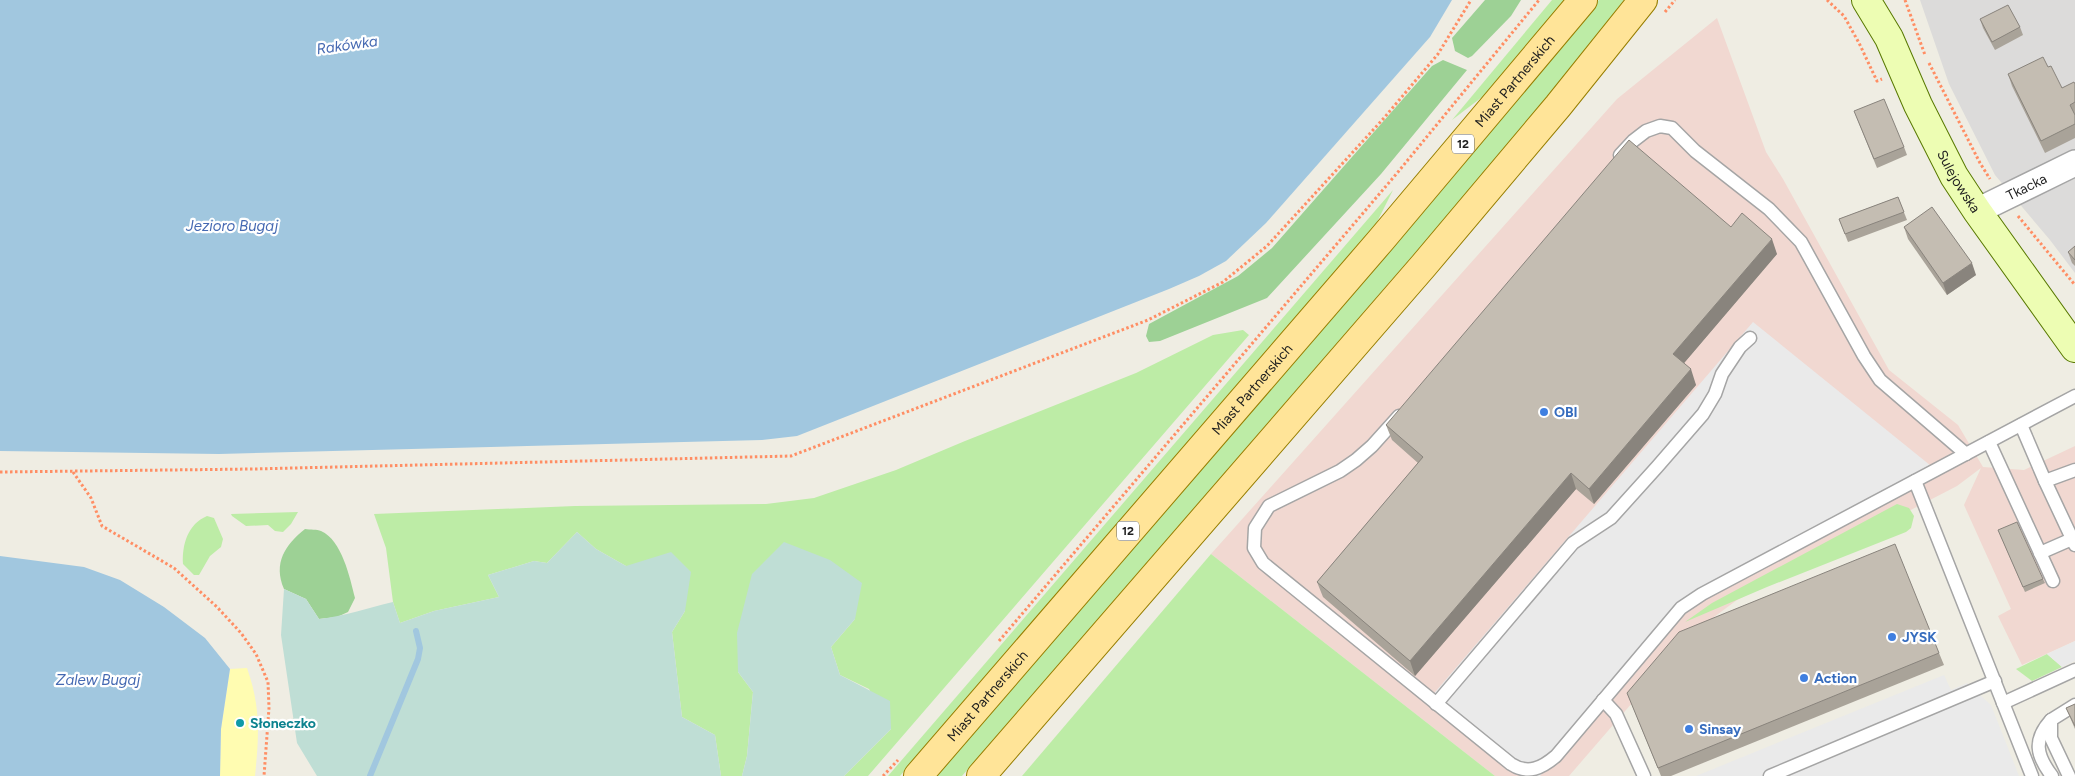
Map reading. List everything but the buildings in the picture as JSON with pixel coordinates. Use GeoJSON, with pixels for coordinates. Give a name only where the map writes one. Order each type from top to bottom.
{"type":"FeatureCollection","features":[{"type":"Feature","properties":{"kind":"main road","name":"Miast Partnerskich"},"geometry":{"type":"LineString","coordinates":[[909,767],[1381,240],[1582,0]]}},
{"type":"Feature","properties":{"kind":"main road"},"geometry":{"type":"LineString","coordinates":[[981,776],[1436,250],[1558,106],[1643,0]]}},
{"type":"Feature","properties":{"kind":"main road","name":"Sulejowska"},"geometry":{"type":"LineString","coordinates":[[1866,0],[1890,38],[1918,105],[1954,176],[2075,348]]}},
{"type":"Feature","properties":{"kind":"street","name":"Tkacka"},"geometry":{"type":"LineString","coordinates":[[1977,211],[2075,163]]}},
{"type":"Feature","properties":{"kind":"lane"},"geometry":{"type":"LineString","coordinates":[[1610,168],[1633,141],[1646,131],[1660,126],[1672,128],[1696,151],[1769,209],[1801,242],[1864,356],[1880,380],[1966,454]]}},
{"type":"Feature","properties":{"kind":"lane"},"geometry":{"type":"LineString","coordinates":[[1436,704],[1573,543],[1611,518],[1703,414],[1715,394],[1722,374],[1740,347],[1750,338]]}},
{"type":"Feature","properties":{"kind":"lane"},"geometry":{"type":"LineString","coordinates":[[1407,406],[1382,436],[1356,460],[1340,471],[1269,506],[1255,528],[1254,548],[1263,563],[1436,704],[1518,769],[1529,770],[1548,763],[1556,756],[1680,608],[1702,594],[2075,396]]}},
{"type":"Feature","properties":{"kind":"lane"},"geometry":{"type":"LineString","coordinates":[[2021,425],[2074,542],[2040,553]]}},
{"type":"Feature","properties":{"kind":"lane"},"geometry":{"type":"LineString","coordinates":[[1989,442],[2053,581]]}},
{"type":"Feature","properties":{"kind":"lane"},"geometry":{"type":"LineString","coordinates":[[2045,481],[2075,470]]}},
{"type":"Feature","properties":{"kind":"lane"},"geometry":{"type":"LineString","coordinates":[[1915,481],[2032,776]]}},
{"type":"Feature","properties":{"kind":"lane"},"geometry":{"type":"LineString","coordinates":[[2003,703],[2075,670]]}},
{"type":"Feature","properties":{"kind":"lane"},"geometry":{"type":"LineString","coordinates":[[1770,776],[1995,681]]}},
{"type":"Feature","properties":{"kind":"lane"},"geometry":{"type":"LineString","coordinates":[[1603,700],[1621,722],[1644,776]]}},
{"type":"Feature","properties":{"kind":"lane"},"geometry":{"type":"LineString","coordinates":[[2052,776],[2038,749],[2037,743],[2044,728],[2051,720],[2075,705]]}},
{"type":"Feature","properties":{"kind":"lane"},"geometry":{"type":"LineString","coordinates":[[2051,720],[2051,738],[2069,776]]}},
{"type":"Feature","properties":{"kind":"path"},"geometry":{"type":"LineString","coordinates":[[0,472],[253,469],[791,456],[1148,320],[1223,282],[1267,246],[1384,118],[1438,54],[1471,0]]}},
{"type":"Feature","properties":{"kind":"path"},"geometry":{"type":"LineString","coordinates":[[994,647],[1387,185],[1539,0]]}},
{"type":"Feature","properties":{"kind":"path"},"geometry":{"type":"LineString","coordinates":[[1827,0],[1844,16],[1877,81]]}},
{"type":"Feature","properties":{"kind":"path"},"geometry":{"type":"LineString","coordinates":[[1906,0],[1928,62]]}},
{"type":"Feature","properties":{"kind":"path"},"geometry":{"type":"LineString","coordinates":[[73,471],[91,498],[102,526],[174,568],[217,607],[241,633],[256,654],[268,682],[270,708],[264,776]]}},
{"type":"Feature","properties":{"kind":"path"},"geometry":{"type":"LineString","coordinates":[[883,776],[909,767]]}},
{"type":"Feature","properties":{"kind":"shaded area"},"geometry":{"type":"Polygon","coordinates":[[[1920,0],[2075,0],[2075,273],[2050,240],[1995,175],[1949,84],[1920,0]]]}},
{"type":"Feature","properties":{"kind":"shaded area"},"geometry":{"type":"Polygon","coordinates":[[[1717,18],[1766,152],[1783,179],[1889,370],[1958,425],[1983,467],[2024,470],[2075,446],[2075,641],[2022,665],[1998,616],[2011,609],[1964,505],[1981,468],[1957,486],[1737,600],[1714,617],[1683,644],[1569,776],[1495,776],[1211,554],[1617,99],[1717,18]]]}},
{"type":"Feature","properties":{"kind":"shaded area"},"geometry":{"type":"Polygon","coordinates":[[[1753,322],[1936,470],[1681,608],[1540,776],[1524,776],[1430,698],[1753,322]]]}},
{"type":"Feature","properties":{"kind":"shaded area"},"geometry":{"type":"Polygon","coordinates":[[[577,532],[596,549],[626,566],[671,552],[691,572],[685,611],[672,632],[682,717],[715,735],[721,776],[317,776],[297,743],[281,635],[284,589],[306,599],[319,619],[393,602],[400,623],[434,611],[499,597],[488,575],[534,561],[547,563],[577,532]]]}},
{"type":"Feature","properties":{"kind":"shaded area"},"geometry":{"type":"Polygon","coordinates":[[[784,542],[830,560],[862,583],[855,619],[831,647],[840,675],[890,701],[891,729],[844,776],[742,776],[747,756],[753,692],[738,672],[737,633],[752,574],[784,542]]]}},
{"type":"Feature","properties":{"kind":"shaded area"},"geometry":{"type":"Polygon","coordinates":[[[2075,641],[2075,661],[2062,667],[2047,654],[2075,641]]]}},
{"type":"Feature","properties":{"kind":"shaded area"},"geometry":{"type":"Polygon","coordinates":[[[1944,675],[1951,690],[1967,683],[1991,705],[2019,776],[1696,776],[1944,675]]]}},
{"type":"Feature","properties":{"kind":"green space"},"geometry":{"type":"Polygon","coordinates":[[[1485,0],[1521,0],[1511,16],[1468,58],[1455,51],[1452,38],[1485,0]]]}},
{"type":"Feature","properties":{"kind":"green space"},"geometry":{"type":"Polygon","coordinates":[[[1552,0],[1564,0],[1528,48],[1486,94],[1452,120],[1552,0]]]}},
{"type":"Feature","properties":{"kind":"green space"},"geometry":{"type":"Polygon","coordinates":[[[1599,0],[1624,0],[1582,55],[1466,194],[962,776],[935,776],[1443,189],[1599,0]]]}},
{"type":"Feature","properties":{"kind":"green space"},"geometry":{"type":"Polygon","coordinates":[[[1443,60],[1467,70],[1381,174],[1267,298],[1160,341],[1149,342],[1146,336],[1149,324],[1238,276],[1272,248],[1432,66],[1443,60]]]}},
{"type":"Feature","properties":{"kind":"green space"},"geometry":{"type":"Polygon","coordinates":[[[1393,190],[1376,224],[900,776],[888,776],[1393,190]]]}},
{"type":"Feature","properties":{"kind":"green space"},"geometry":{"type":"Polygon","coordinates":[[[1243,330],[1249,335],[868,776],[844,776],[891,729],[869,689],[840,675],[831,647],[855,619],[738,672],[753,692],[747,756],[742,776],[721,776],[715,735],[682,717],[672,632],[685,611],[626,566],[596,549],[577,532],[547,563],[534,561],[488,575],[499,597],[434,611],[400,623],[393,602],[386,548],[374,514],[575,506],[766,504],[814,498],[896,470],[1136,373],[1213,335],[1243,330]]]}},
{"type":"Feature","properties":{"kind":"green space"},"geometry":{"type":"Polygon","coordinates":[[[1897,504],[1909,508],[1914,516],[1911,528],[1906,532],[1685,622],[1712,603],[1897,504]]]}},
{"type":"Feature","properties":{"kind":"green space"},"geometry":{"type":"Polygon","coordinates":[[[298,512],[291,524],[283,532],[275,531],[268,525],[246,526],[231,514],[298,512]]]}},
{"type":"Feature","properties":{"kind":"green space"},"geometry":{"type":"Polygon","coordinates":[[[207,516],[214,518],[223,539],[221,547],[210,556],[199,575],[194,575],[183,564],[185,542],[195,524],[207,516]]]}},
{"type":"Feature","properties":{"kind":"green space"},"geometry":{"type":"Polygon","coordinates":[[[305,529],[319,530],[328,536],[340,551],[344,560],[355,598],[348,612],[337,617],[319,619],[306,599],[284,589],[280,571],[283,555],[292,541],[305,529]]]}},
{"type":"Feature","properties":{"kind":"green space"},"geometry":{"type":"Polygon","coordinates":[[[1211,554],[1495,776],[1022,776],[1211,554]]]}},
{"type":"Feature","properties":{"kind":"green space"},"geometry":{"type":"Polygon","coordinates":[[[2047,654],[2062,667],[2032,681],[2016,669],[2047,654]]]}},
{"type":"Feature","properties":{"kind":"sand","name":"Słoneczko"},"geometry":{"type":"Polygon","coordinates":[[[247,668],[255,696],[258,722],[255,776],[220,776],[221,729],[230,669],[247,668]]]}},
{"type":"Feature","properties":{"kind":"water","name":"Jezioro Bugaj"},"geometry":{"type":"Polygon","coordinates":[[[0,0],[1452,0],[1430,37],[1266,223],[1226,261],[1199,276],[1169,289],[797,436],[762,440],[219,454],[0,451],[0,0]]]}},
{"type":"Feature","properties":{"kind":"water","name":"Zalew Bugaj"},"geometry":{"type":"Polygon","coordinates":[[[0,556],[84,567],[120,580],[164,607],[205,638],[230,669],[221,729],[220,776],[0,776],[0,556]]]}},
{"type":"Feature","properties":{"kind":"waterway"},"geometry":{"type":"LineString","coordinates":[[370,776],[418,659],[420,648],[416,631]]}},
{"type":"Feature","properties":{"kind":"place","name":"OBI"},"geometry":{"type":"Point","coordinates":[1544,412]}},
{"type":"Feature","properties":{"kind":"place","name":"JYSK"},"geometry":{"type":"Point","coordinates":[1892,637]}},
{"type":"Feature","properties":{"kind":"place","name":"Action"},"geometry":{"type":"Point","coordinates":[1804,678]}},
{"type":"Feature","properties":{"kind":"place","name":"Słoneczko"},"geometry":{"type":"Point","coordinates":[240,723]}},
{"type":"Feature","properties":{"kind":"place","name":"Sinsay"},"geometry":{"type":"Point","coordinates":[1689,729]}},
{"type":"Feature","properties":{"kind":"water label","name":"Rakówka"},"geometry":{"type":"Point","coordinates":[347,45]}}]}
